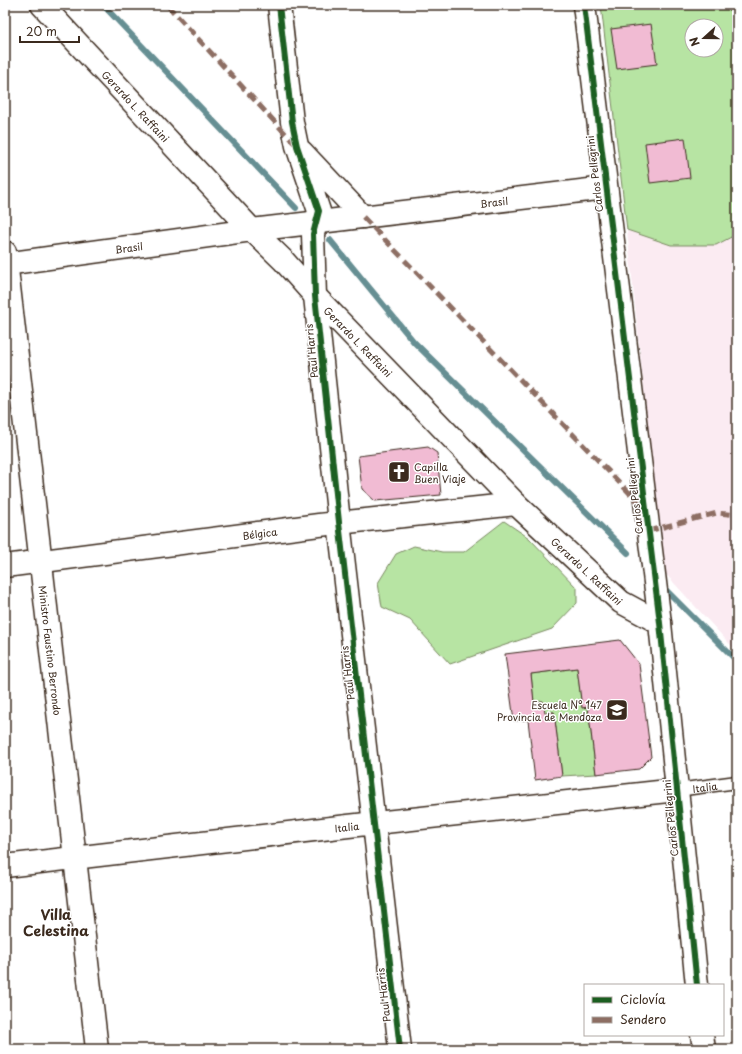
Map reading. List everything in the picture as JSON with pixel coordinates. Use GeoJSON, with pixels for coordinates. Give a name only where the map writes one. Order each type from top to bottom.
{"type":"FeatureCollection","features":[{"type":"Feature","properties":{"kind":"street","name":"Gerardo L. Raffaini"},"geometry":{"type":"LineString","coordinates":[[42,5],[252,230],[284,260],[315,296],[516,504],[621,602],[660,623]]}},
{"type":"Feature","properties":{"kind":"street","name":"Paul Harris"},"geometry":{"type":"LineString","coordinates":[[279,5],[292,122],[297,146],[319,211],[313,234],[315,296],[339,522],[400,1049]]}},
{"type":"Feature","properties":{"kind":"street","name":"Carlos Pellegrini"},"geometry":{"type":"LineString","coordinates":[[584,5],[660,623],[697,984]]}},
{"type":"Feature","properties":{"kind":"street"},"geometry":{"type":"LineString","coordinates":[[297,146],[373,216]]}},
{"type":"Feature","properties":{"kind":"street","name":"Brasil"},"geometry":{"type":"LineString","coordinates":[[5,260],[606,188]]}},
{"type":"Feature","properties":{"kind":"street","name":"Ministro Faustino Berrondo"},"geometry":{"type":"LineString","coordinates":[[5,260],[97,1049]]}},
{"type":"Feature","properties":{"kind":"street","name":"Bélgica"},"geometry":{"type":"LineString","coordinates":[[5,566],[339,522],[516,504]]}},
{"type":"Feature","properties":{"kind":"street","name":"Italia"},"geometry":{"type":"LineString","coordinates":[[5,866],[374,823],[677,790]]}},
{"type":"Feature","properties":{"kind":"street"},"geometry":{"type":"LineString","coordinates":[[702,1036],[704,1049]]}},
{"type":"Feature","properties":{"kind":"lane","name":"Italia"},"geometry":{"type":"LineString","coordinates":[[677,790],[737,782]]}},
{"type":"Feature","properties":{"kind":"shaded area"},"geometry":{"type":"Polygon","coordinates":[[[601,5],[737,5],[737,652],[663,571],[627,230],[601,5]]]}},
{"type":"Feature","properties":{"kind":"green space"},"geometry":{"type":"Polygon","coordinates":[[[601,5],[737,5],[737,234],[716,245],[671,245],[627,230],[601,5]]]}},
{"type":"Feature","properties":{"kind":"green space"},"geometry":{"type":"Polygon","coordinates":[[[504,521],[529,538],[577,588],[577,603],[552,629],[450,664],[410,620],[382,607],[378,583],[396,554],[414,546],[442,552],[464,552],[504,521]]]}},
{"type":"Feature","properties":{"kind":"green space"},"geometry":{"type":"Polygon","coordinates":[[[577,668],[582,707],[588,707],[596,774],[562,776],[554,712],[545,713],[534,702],[531,674],[577,668]]]}},
{"type":"Feature","properties":{"kind":"building"},"geometry":{"type":"Polygon","coordinates":[[[651,24],[657,64],[617,69],[611,29],[651,24]]]}},
{"type":"Feature","properties":{"kind":"building"},"geometry":{"type":"Polygon","coordinates":[[[685,138],[690,178],[650,183],[645,143],[685,138]]]}},
{"type":"Feature","properties":{"kind":"building","name":"Capilla Buen Viaje"},"geometry":{"type":"Polygon","coordinates":[[[428,447],[437,453],[441,495],[375,501],[362,489],[358,456],[428,447]]]}},
{"type":"Feature","properties":{"kind":"building","name":"Escuela N° 147 Provincia de Mendoza"},"geometry":{"type":"Polygon","coordinates":[[[620,640],[639,664],[651,757],[639,769],[596,774],[588,707],[582,708],[577,668],[531,674],[534,702],[543,701],[545,713],[554,712],[562,776],[535,780],[528,720],[514,721],[505,654],[620,640]]]}},
{"type":"Feature","properties":{"kind":"waterway"},"geometry":{"type":"LineString","coordinates":[[103,5],[296,208]]}},
{"type":"Feature","properties":{"kind":"waterway"},"geometry":{"type":"LineString","coordinates":[[330,240],[414,342],[628,553]]}},
{"type":"Feature","properties":{"kind":"waterway"},"geometry":{"type":"LineString","coordinates":[[665,589],[737,661]]}},
{"type":"Feature","properties":{"kind":"marked path"},"geometry":{"type":"LineString","coordinates":[[167,5],[296,145]]}},
{"type":"Feature","properties":{"kind":"marked path"},"geometry":{"type":"LineString","coordinates":[[363,217],[645,509]]}},
{"type":"Feature","properties":{"kind":"marked path"},"geometry":{"type":"LineString","coordinates":[[648,531],[717,513],[737,515]]}},
{"type":"Feature","properties":{"kind":"cycle path"},"geometry":{"type":"LineString","coordinates":[[279,5],[292,122],[297,146],[319,211],[313,234],[315,296],[339,522],[400,1049]]}},
{"type":"Feature","properties":{"kind":"cycle path"},"geometry":{"type":"LineString","coordinates":[[584,5],[660,623],[697,984]]}},
{"type":"Feature","properties":{"kind":"place","name":"Capilla Buen Viaje"},"geometry":{"type":"Point","coordinates":[399,472]}},
{"type":"Feature","properties":{"kind":"place","name":"Escuela N° 147 Provincia de Mendoza"},"geometry":{"type":"Point","coordinates":[617,710]}},
{"type":"Feature","properties":{"kind":"district","name":"Villa Celestina"},"geometry":{"type":"Point","coordinates":[56,922]}}]}
